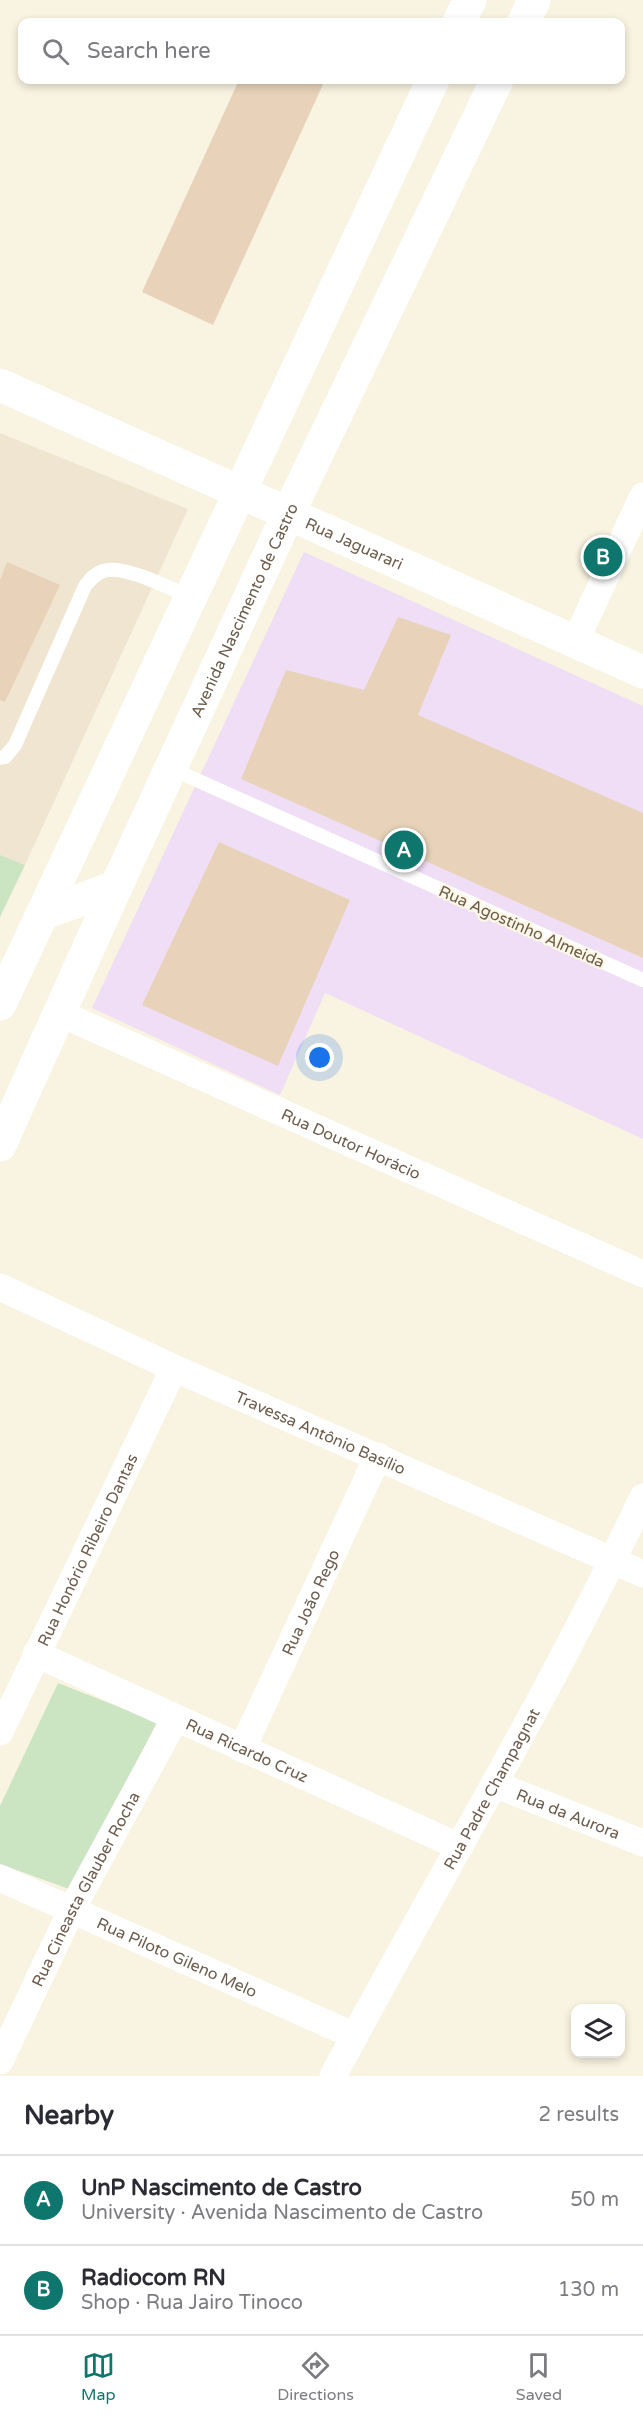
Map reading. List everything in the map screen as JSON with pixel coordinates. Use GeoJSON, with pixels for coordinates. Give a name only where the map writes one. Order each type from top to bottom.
{"type":"FeatureCollection","features":[{"type":"Feature","properties":{"kind":"main road"},"geometry":{"type":"LineString","coordinates":[[526,18],[534,0]]}},
{"type":"Feature","properties":{"kind":"main road"},"geometry":{"type":"LineString","coordinates":[[0,1004],[431,84]]}},
{"type":"Feature","properties":{"kind":"main road"},"geometry":{"type":"LineString","coordinates":[[472,84],[477,123]]}},
{"type":"Feature","properties":{"kind":"main road","name":"Avenida Nascimento de Castro"},"geometry":{"type":"LineString","coordinates":[[0,1145],[289,513],[495,84]]}},
{"type":"Feature","properties":{"kind":"main road","name":"Rua Jaguarari"},"geometry":{"type":"LineString","coordinates":[[0,385],[643,672]]}},
{"type":"Feature","properties":{"kind":"main road"},"geometry":{"type":"LineString","coordinates":[[42,914],[116,887]]}},
{"type":"Feature","properties":{"kind":"street"},"geometry":{"type":"LineString","coordinates":[[575,642],[643,496]]}},
{"type":"Feature","properties":{"kind":"street","name":"Rua Doutor Horácio"},"geometry":{"type":"LineString","coordinates":[[59,1013],[643,1274]]}},
{"type":"Feature","properties":{"kind":"street","name":"Travessa Antônio Basílio"},"geometry":{"type":"LineString","coordinates":[[0,1287],[174,1368],[643,1574]]}},
{"type":"Feature","properties":{"kind":"street","name":"Rua Honório Ribeiro Dantas"},"geometry":{"type":"LineString","coordinates":[[0,1732],[174,1368]]}},
{"type":"Feature","properties":{"kind":"street","name":"Rua João Rego"},"geometry":{"type":"LineString","coordinates":[[242,1749],[378,1456]]}},
{"type":"Feature","properties":{"kind":"street","name":"Rua Padre Champagnat"},"geometry":{"type":"LineString","coordinates":[[333,2076],[494,1784],[613,1561],[643,1497]]}},
{"type":"Feature","properties":{"kind":"street","name":"Rua Ricardo Cruz"},"geometry":{"type":"LineString","coordinates":[[36,1654],[175,1719],[460,1846]]}},
{"type":"Feature","properties":{"kind":"street","name":"Rua Cineasta Glauber Rocha"},"geometry":{"type":"LineString","coordinates":[[0,2061],[72,1909],[175,1719]]}},
{"type":"Feature","properties":{"kind":"street","name":"Rua da Aurora"},"geometry":{"type":"LineString","coordinates":[[494,1784],[643,1843]]}},
{"type":"Feature","properties":{"kind":"street","name":"Rua Piloto Gileno Melo"},"geometry":{"type":"LineString","coordinates":[[0,1878],[355,2036]]}},
{"type":"Feature","properties":{"kind":"lane"},"geometry":{"type":"LineString","coordinates":[[0,758],[5,757],[15,745],[85,586],[92,577],[104,570],[117,569],[190,597]]}},
{"type":"Feature","properties":{"kind":"lane","name":"Rua Agostinho Almeida"},"geometry":{"type":"LineString","coordinates":[[172,769],[643,980]]}},
{"type":"Feature","properties":{"kind":"shaded area"},"geometry":{"type":"Polygon","coordinates":[[[0,433],[188,509],[25,865],[0,855],[0,433]]]}},
{"type":"Feature","properties":{"kind":"shaded area"},"geometry":{"type":"Polygon","coordinates":[[[304,552],[643,706],[643,1139],[325,993],[280,1095],[92,1008],[304,552]]]}},
{"type":"Feature","properties":{"kind":"green space"},"geometry":{"type":"Polygon","coordinates":[[[0,855],[25,865],[0,917],[0,855]]]}},
{"type":"Feature","properties":{"kind":"green space"},"geometry":{"type":"Polygon","coordinates":[[[58,1683],[157,1722],[72,1890],[0,1864],[0,1806],[58,1683]]]}},
{"type":"Feature","properties":{"kind":"building"},"geometry":{"type":"Polygon","coordinates":[[[237,84],[323,84],[213,325],[142,292],[237,84]]]}},
{"type":"Feature","properties":{"kind":"building"},"geometry":{"type":"Polygon","coordinates":[[[7,562],[60,585],[5,702],[0,700],[0,580],[7,562]]]}},
{"type":"Feature","properties":{"kind":"building"},"geometry":{"type":"Polygon","coordinates":[[[398,617],[451,635],[418,715],[643,813],[643,958],[241,779],[286,670],[364,690],[398,617]]]}},
{"type":"Feature","properties":{"kind":"building"},"geometry":{"type":"Polygon","coordinates":[[[219,842],[350,900],[278,1066],[142,1005],[219,842]]]}},
{"type":"Feature","properties":{"kind":"place","name":"Radiocom RN"},"geometry":{"type":"Point","coordinates":[603,557]}},
{"type":"Feature","properties":{"kind":"place","name":"UnP Nascimento de Castro"},"geometry":{"type":"Point","coordinates":[404,850]}}]}
